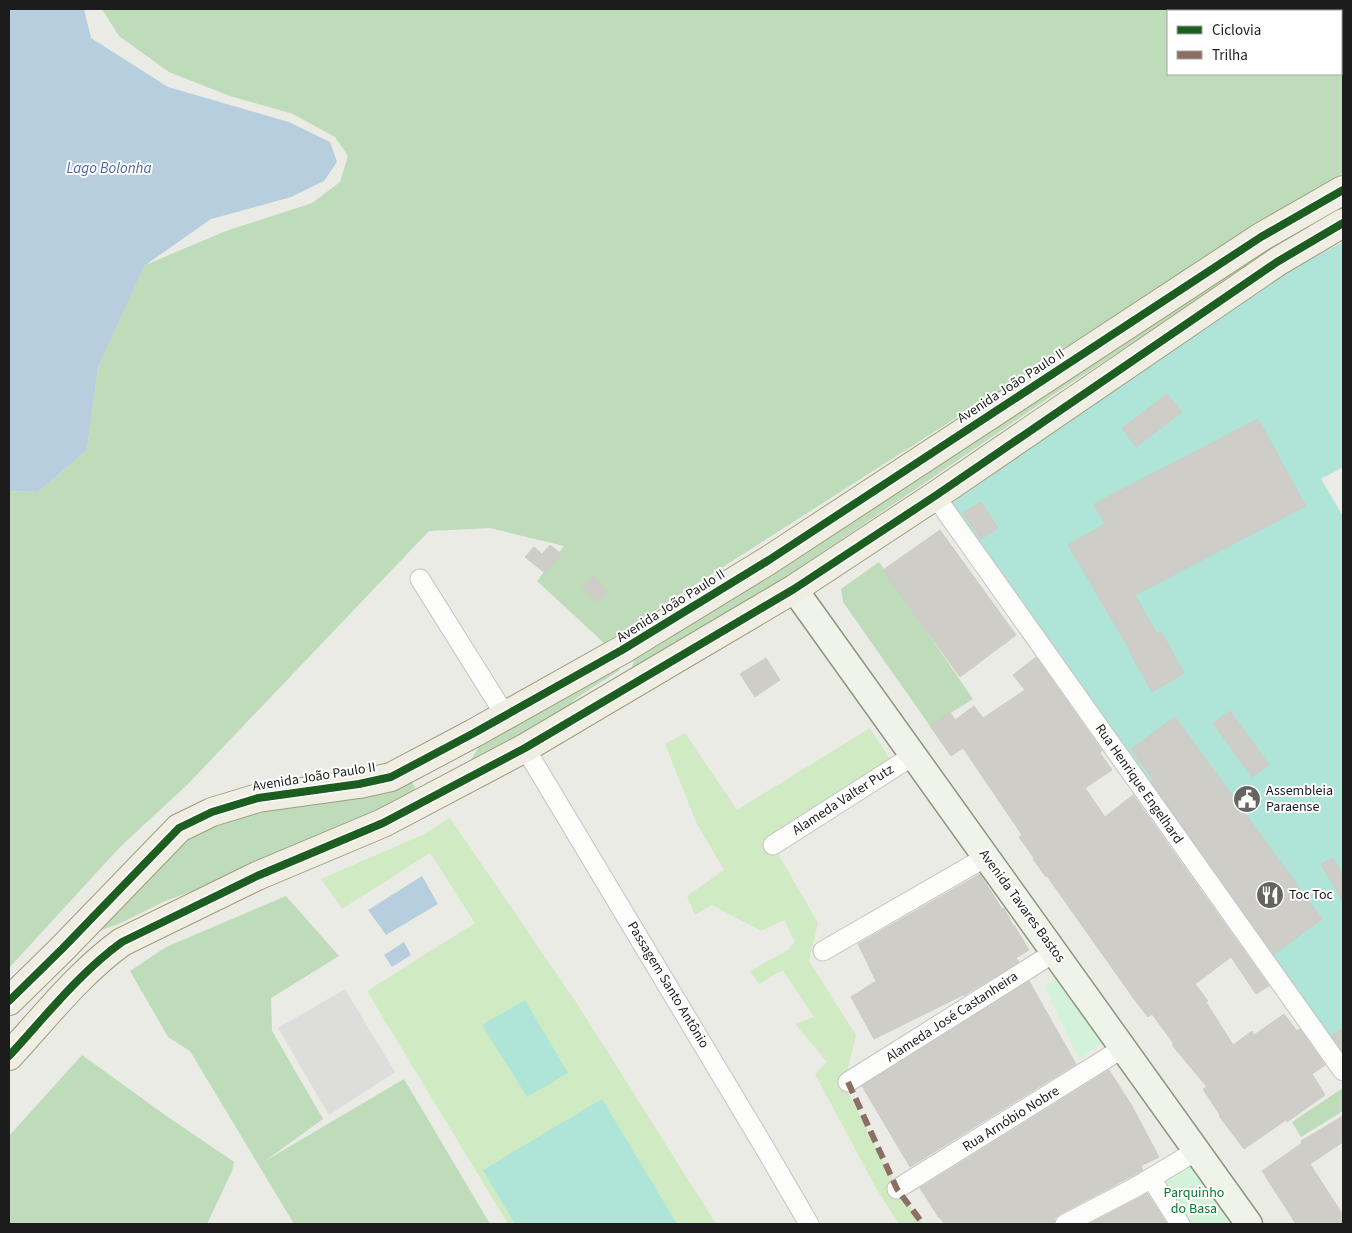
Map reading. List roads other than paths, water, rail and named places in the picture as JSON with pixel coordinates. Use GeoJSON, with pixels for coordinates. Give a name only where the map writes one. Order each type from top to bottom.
{"type":"FeatureCollection","features":[{"type":"Feature","properties":{"kind":"main road","name":"Avenida João Paulo II"},"geometry":{"type":"LineString","coordinates":[[9,1001],[179,828],[212,812],[258,798],[359,784],[391,777],[474,733],[622,650],[769,560],[1261,237],[1343,190]]}},
{"type":"Feature","properties":{"kind":"main road"},"geometry":{"type":"LineString","coordinates":[[9,1056],[90,969],[122,942],[257,876],[382,823],[525,748],[794,589],[935,496],[1277,262],[1343,223]]}},
{"type":"Feature","properties":{"kind":"main road","name":"Avenida Tavares Bastos"},"geometry":{"type":"LineString","coordinates":[[794,589],[1249,1224]]}},
{"type":"Feature","properties":{"kind":"main road"},"geometry":{"type":"LineString","coordinates":[[580,714],[580,704],[584,699],[628,671],[630,661],[622,650]]}},
{"type":"Feature","properties":{"kind":"main road"},"geometry":{"type":"LineString","coordinates":[[432,797],[426,787],[428,776],[472,749],[476,738],[474,733]]}},
{"type":"Feature","properties":{"kind":"street","name":"Rua Henrique Engelhard"},"geometry":{"type":"LineString","coordinates":[[935,496],[1343,1071]]}},
{"type":"Feature","properties":{"kind":"street"},"geometry":{"type":"LineString","coordinates":[[420,578],[506,715]]}},
{"type":"Feature","properties":{"kind":"street","name":"Passagem Santo Antônio"},"geometry":{"type":"LineString","coordinates":[[525,748],[809,1224]]}},
{"type":"Feature","properties":{"kind":"street","name":"Alameda Valter Putz"},"geometry":{"type":"LineString","coordinates":[[773,845],[914,755]]}},
{"type":"Feature","properties":{"kind":"street"},"geometry":{"type":"LineString","coordinates":[[823,951],[986,857]]}},
{"type":"Feature","properties":{"kind":"street","name":"Alameda José Castanheira"},"geometry":{"type":"LineString","coordinates":[[848,1082],[1055,952]]}},
{"type":"Feature","properties":{"kind":"street","name":"Rua Arnóbio Nobre"},"geometry":{"type":"LineString","coordinates":[[897,1189],[1123,1048]]}},
{"type":"Feature","properties":{"kind":"street"},"geometry":{"type":"LineString","coordinates":[[1065,1224],[1151,1178],[1196,1151]]}},
{"type":"Feature","properties":{"kind":"street"},"geometry":{"type":"LineString","coordinates":[[1151,1178],[1180,1224]]}},
{"type":"Feature","properties":{"kind":"water","name":"Lago Bolonha"},"geometry":{"type":"Polygon","coordinates":[[[9,9],[84,9],[91,38],[168,87],[289,122],[330,142],[337,162],[324,181],[291,197],[211,219],[144,266],[98,367],[87,450],[38,492],[9,491],[9,9]]]}},
{"type":"Feature","properties":{"kind":"water"},"geometry":{"type":"Polygon","coordinates":[[[422,876],[438,904],[386,935],[368,910],[422,876]]]}},
{"type":"Feature","properties":{"kind":"water"},"geometry":{"type":"Polygon","coordinates":[[[404,942],[411,955],[392,967],[384,955],[404,942]]]}},
{"type":"Feature","properties":{"kind":"place","name":"Assembleia Paraense"},"geometry":{"type":"Point","coordinates":[1247,799]}},
{"type":"Feature","properties":{"kind":"place","name":"Toc Toc"},"geometry":{"type":"Point","coordinates":[1270,895]}},
{"type":"Feature","properties":{"kind":"park label","name":"Parquinho do Basa"},"geometry":{"type":"Point","coordinates":[1194,1202]}}]}
